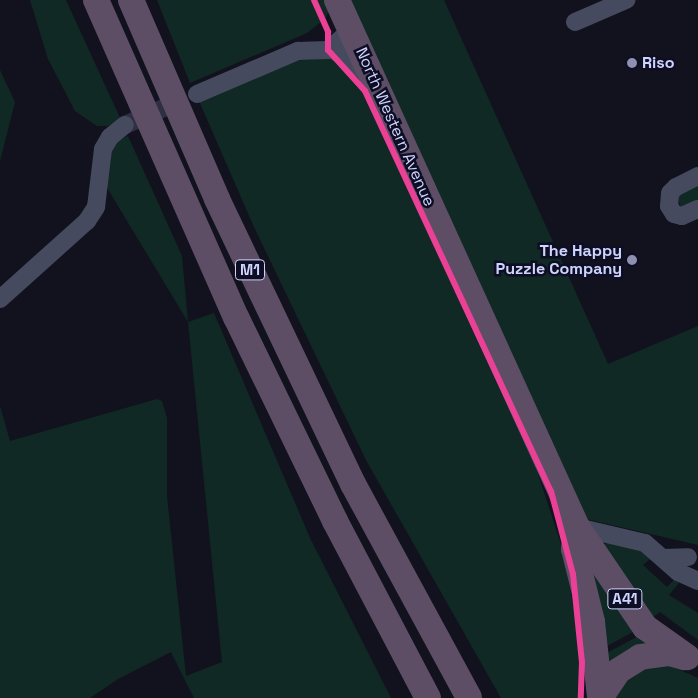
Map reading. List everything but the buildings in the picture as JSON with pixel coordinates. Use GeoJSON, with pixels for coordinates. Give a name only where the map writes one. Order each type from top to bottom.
{"type":"FeatureCollection","features":[{"type":"Feature","properties":{"kind":"highway","name":"M1"},"geometry":{"type":"LineString","coordinates":[[96,0],[236,317],[335,521],[428,698]]}},
{"type":"Feature","properties":{"kind":"highway","name":"M1"},"geometry":{"type":"LineString","coordinates":[[131,0],[257,285],[380,536],[469,698]]}},
{"type":"Feature","properties":{"kind":"highway","name":"North Western Avenue"},"geometry":{"type":"LineString","coordinates":[[337,0],[577,527],[645,627],[692,660]]}},
{"type":"Feature","properties":{"kind":"highway","name":"M1"},"geometry":{"type":"LineString","coordinates":[[335,521],[408,698]]}},
{"type":"Feature","properties":{"kind":"highway","name":"North Western Avenue"},"geometry":{"type":"LineString","coordinates":[[577,527],[574,549],[592,622],[600,697]]}},
{"type":"Feature","properties":{"kind":"highway","name":"M1"},"geometry":{"type":"LineString","coordinates":[[380,536],[481,698]]}},
{"type":"Feature","properties":{"kind":"highway"},"geometry":{"type":"LineString","coordinates":[[600,697],[618,671],[640,657],[670,654],[692,660]]}},
{"type":"Feature","properties":{"kind":"lane"},"geometry":{"type":"LineString","coordinates":[[575,22],[626,0]]}},
{"type":"Feature","properties":{"kind":"lane"},"geometry":{"type":"LineString","coordinates":[[197,94],[298,50],[331,48],[351,30]]}},
{"type":"Feature","properties":{"kind":"lane"},"geometry":{"type":"LineString","coordinates":[[331,48],[373,78]]}},
{"type":"Feature","properties":{"kind":"lane"},"geometry":{"type":"LineString","coordinates":[[0,298],[87,221],[96,207],[103,149],[110,137],[125,125]]}},
{"type":"Feature","properties":{"kind":"lane"},"geometry":{"type":"LineString","coordinates":[[698,176],[676,187],[670,193],[669,206],[674,214],[682,216],[698,209]]}},
{"type":"Feature","properties":{"kind":"lane"},"geometry":{"type":"LineString","coordinates":[[577,527],[645,543],[678,572],[698,581]]}},
{"type":"Feature","properties":{"kind":"lane"},"geometry":{"type":"LineString","coordinates":[[663,558],[688,557]]}},
{"type":"Feature","properties":{"kind":"green space"},"geometry":{"type":"Polygon","coordinates":[[[30,0],[66,0],[121,120],[108,126],[97,126],[75,111],[48,59],[30,0]]]}},
{"type":"Feature","properties":{"kind":"green space"},"geometry":{"type":"Polygon","coordinates":[[[157,0],[326,0],[330,8],[325,19],[307,33],[190,83],[157,0]]]}},
{"type":"Feature","properties":{"kind":"green space"},"geometry":{"type":"Polygon","coordinates":[[[350,0],[444,0],[608,364],[698,326],[698,545],[586,519],[350,0]]]}},
{"type":"Feature","properties":{"kind":"green space"},"geometry":{"type":"Polygon","coordinates":[[[333,58],[358,81],[535,465],[560,541],[576,618],[582,698],[501,698],[366,460],[254,227],[199,101],[288,61],[333,58]]]}},
{"type":"Feature","properties":{"kind":"green space"},"geometry":{"type":"Polygon","coordinates":[[[0,70],[15,102],[0,161],[0,70]]]}},
{"type":"Feature","properties":{"kind":"green space"},"geometry":{"type":"Polygon","coordinates":[[[128,136],[182,256],[188,322],[106,186],[106,162],[117,141],[128,136]]]}},
{"type":"Feature","properties":{"kind":"green space"},"geometry":{"type":"Polygon","coordinates":[[[698,183],[698,204],[681,208],[677,196],[698,183]]]}},
{"type":"Feature","properties":{"kind":"green space"},"geometry":{"type":"Polygon","coordinates":[[[214,313],[310,538],[391,698],[194,698],[171,652],[118,679],[90,698],[0,698],[0,406],[10,441],[157,399],[162,401],[167,418],[167,496],[186,676],[222,662],[188,322],[214,313]]]}},
{"type":"Feature","properties":{"kind":"green space"},"geometry":{"type":"Polygon","coordinates":[[[608,541],[648,553],[652,557],[643,565],[667,587],[675,579],[679,583],[669,595],[698,613],[698,640],[660,612],[649,620],[602,547],[608,541]]]}},
{"type":"Feature","properties":{"kind":"green space"},"geometry":{"type":"Polygon","coordinates":[[[585,548],[633,632],[605,647],[585,548]]]}},
{"type":"Feature","properties":{"kind":"green space"},"geometry":{"type":"Polygon","coordinates":[[[642,634],[651,644],[611,664],[605,654],[642,634]]]}},
{"type":"Feature","properties":{"kind":"green space"},"geometry":{"type":"Polygon","coordinates":[[[671,666],[698,678],[698,698],[613,698],[620,686],[643,669],[671,666]]]}},
{"type":"Feature","properties":{"kind":"tunnel"},"geometry":{"type":"LineString","coordinates":[[125,125],[184,99]]}},
{"type":"Feature","properties":{"kind":"cycle path"},"geometry":{"type":"LineString","coordinates":[[314,0],[328,32],[328,50],[365,91],[551,491],[573,574],[582,662],[581,698]]}},
{"type":"Feature","properties":{"kind":"place","name":"Riso"},"geometry":{"type":"Point","coordinates":[632,63]}},
{"type":"Feature","properties":{"kind":"place","name":"The Happy Puzzle Company"},"geometry":{"type":"Point","coordinates":[632,260]}}]}
